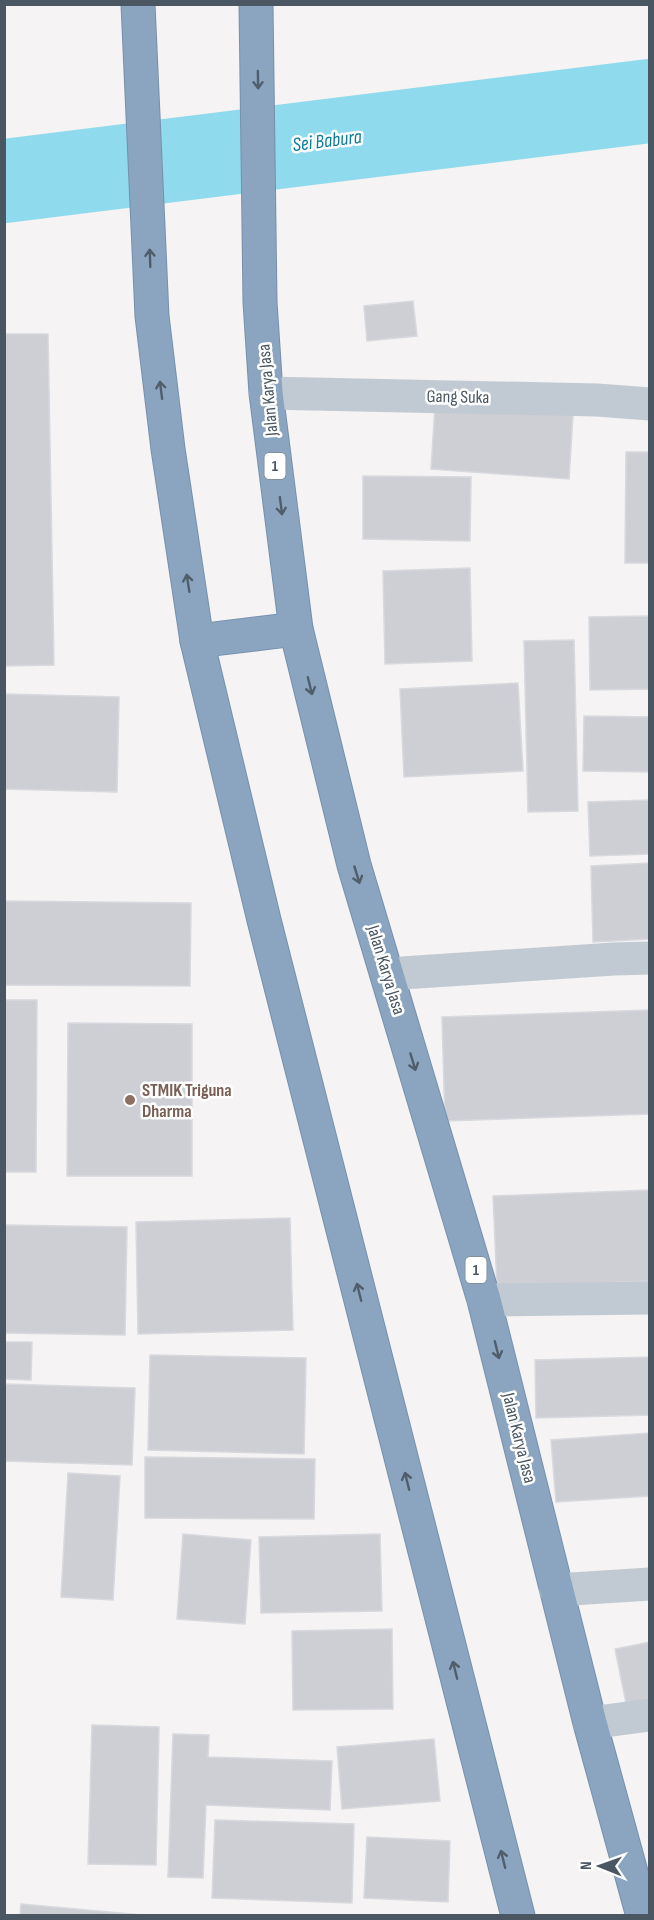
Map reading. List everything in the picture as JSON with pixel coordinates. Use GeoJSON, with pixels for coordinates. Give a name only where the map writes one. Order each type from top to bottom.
{"type":"FeatureCollection","features":[{"type":"Feature","properties":{"kind":"highway","name":"Jalan Karya Jasa"},"geometry":{"type":"LineString","coordinates":[[257,13],[260,302],[266,393],[296,629],[354,865],[484,1300],[590,1722],[643,1916]]}},
{"type":"Feature","properties":{"kind":"highway"},"geometry":{"type":"LineString","coordinates":[[139,20],[152,316],[168,449],[197,641],[267,932],[518,1916]]}},
{"type":"Feature","properties":{"kind":"highway"},"geometry":{"type":"LineString","coordinates":[[197,641],[296,629]]}},
{"type":"Feature","properties":{"kind":"street","name":"Gang Suka"},"geometry":{"type":"LineString","coordinates":[[266,393],[597,400],[650,404]]}},
{"type":"Feature","properties":{"kind":"street"},"geometry":{"type":"LineString","coordinates":[[387,974],[650,958]]}},
{"type":"Feature","properties":{"kind":"street"},"geometry":{"type":"LineString","coordinates":[[484,1300],[650,1298]]}},
{"type":"Feature","properties":{"kind":"street"},"geometry":{"type":"LineString","coordinates":[[556,1590],[650,1584]]}},
{"type":"Feature","properties":{"kind":"street"},"geometry":{"type":"LineString","coordinates":[[590,1722],[650,1715]]}},
{"type":"Feature","properties":{"kind":"building"},"geometry":{"type":"Polygon","coordinates":[[[413,301],[417,336],[367,341],[364,306],[413,301]]]}},
{"type":"Feature","properties":{"kind":"building"},"geometry":{"type":"Polygon","coordinates":[[[4,334],[48,334],[54,665],[4,666],[4,334]]]}},
{"type":"Feature","properties":{"kind":"building"},"geometry":{"type":"Polygon","coordinates":[[[435,406],[573,415],[569,479],[431,469],[435,406]]]}},
{"type":"Feature","properties":{"kind":"building"},"geometry":{"type":"Polygon","coordinates":[[[626,452],[650,452],[650,563],[625,563],[626,452]]]}},
{"type":"Feature","properties":{"kind":"building"},"geometry":{"type":"Polygon","coordinates":[[[363,476],[471,477],[470,541],[363,539],[363,476]]]}},
{"type":"Feature","properties":{"kind":"building"},"geometry":{"type":"Polygon","coordinates":[[[470,568],[472,661],[385,664],[383,571],[470,568]]]}},
{"type":"Feature","properties":{"kind":"building"},"geometry":{"type":"Polygon","coordinates":[[[650,616],[650,689],[590,690],[589,617],[650,616]]]}},
{"type":"Feature","properties":{"kind":"building"},"geometry":{"type":"Polygon","coordinates":[[[574,640],[578,811],[528,812],[524,641],[574,640]]]}},
{"type":"Feature","properties":{"kind":"building"},"geometry":{"type":"Polygon","coordinates":[[[518,683],[523,771],[404,777],[400,689],[518,683]]]}},
{"type":"Feature","properties":{"kind":"building"},"geometry":{"type":"Polygon","coordinates":[[[4,694],[119,697],[117,792],[4,789],[4,694]]]}},
{"type":"Feature","properties":{"kind":"building"},"geometry":{"type":"Polygon","coordinates":[[[584,716],[650,717],[650,772],[583,771],[584,716]]]}},
{"type":"Feature","properties":{"kind":"building"},"geometry":{"type":"Polygon","coordinates":[[[650,800],[650,854],[590,856],[588,802],[650,800]]]}},
{"type":"Feature","properties":{"kind":"building"},"geometry":{"type":"Polygon","coordinates":[[[650,863],[650,939],[593,942],[591,866],[650,863]]]}},
{"type":"Feature","properties":{"kind":"building"},"geometry":{"type":"Polygon","coordinates":[[[4,901],[191,903],[190,986],[4,985],[4,901]]]}},
{"type":"Feature","properties":{"kind":"building"},"geometry":{"type":"Polygon","coordinates":[[[4,1000],[37,1000],[36,1172],[4,1172],[4,1000]]]}},
{"type":"Feature","properties":{"kind":"building"},"geometry":{"type":"Polygon","coordinates":[[[650,1010],[650,1114],[445,1121],[442,1017],[650,1010]]]}},
{"type":"Feature","properties":{"kind":"building","name":"STMIK Triguna Dharma"},"geometry":{"type":"Polygon","coordinates":[[[68,1023],[192,1024],[192,1176],[67,1176],[68,1023]]]}},
{"type":"Feature","properties":{"kind":"building"},"geometry":{"type":"Polygon","coordinates":[[[650,1190],[650,1281],[497,1287],[493,1196],[650,1190]]]}},
{"type":"Feature","properties":{"kind":"building"},"geometry":{"type":"Polygon","coordinates":[[[290,1218],[293,1330],[138,1334],[136,1222],[290,1218]]]}},
{"type":"Feature","properties":{"kind":"building"},"geometry":{"type":"Polygon","coordinates":[[[4,1225],[127,1227],[125,1335],[4,1333],[4,1225]]]}},
{"type":"Feature","properties":{"kind":"building"},"geometry":{"type":"Polygon","coordinates":[[[4,1342],[32,1342],[31,1380],[4,1379],[4,1342]]]}},
{"type":"Feature","properties":{"kind":"building"},"geometry":{"type":"Polygon","coordinates":[[[150,1355],[306,1358],[304,1454],[148,1450],[150,1355]]]}},
{"type":"Feature","properties":{"kind":"building"},"geometry":{"type":"Polygon","coordinates":[[[650,1357],[650,1415],[536,1418],[535,1360],[650,1357]]]}},
{"type":"Feature","properties":{"kind":"building"},"geometry":{"type":"Polygon","coordinates":[[[4,1384],[135,1388],[132,1465],[4,1461],[4,1384]]]}},
{"type":"Feature","properties":{"kind":"building"},"geometry":{"type":"Polygon","coordinates":[[[650,1433],[650,1496],[556,1502],[551,1440],[650,1433]]]}},
{"type":"Feature","properties":{"kind":"building"},"geometry":{"type":"Polygon","coordinates":[[[145,1457],[315,1459],[314,1519],[145,1518],[145,1457]]]}},
{"type":"Feature","properties":{"kind":"building"},"geometry":{"type":"Polygon","coordinates":[[[68,1473],[120,1476],[113,1600],[61,1597],[68,1473]]]}},
{"type":"Feature","properties":{"kind":"building"},"geometry":{"type":"Polygon","coordinates":[[[183,1534],[251,1540],[245,1624],[177,1619],[183,1534]]]}},
{"type":"Feature","properties":{"kind":"building"},"geometry":{"type":"Polygon","coordinates":[[[380,1534],[382,1611],[261,1613],[259,1537],[380,1534]]]}},
{"type":"Feature","properties":{"kind":"building"},"geometry":{"type":"Polygon","coordinates":[[[392,1629],[393,1709],[293,1710],[292,1631],[392,1629]]]}},
{"type":"Feature","properties":{"kind":"building"},"geometry":{"type":"Polygon","coordinates":[[[650,1642],[650,1703],[627,1708],[615,1649],[650,1642]]]}},
{"type":"Feature","properties":{"kind":"building"},"geometry":{"type":"Polygon","coordinates":[[[92,1725],[159,1727],[156,1865],[88,1864],[92,1725]]]}},
{"type":"Feature","properties":{"kind":"building"},"geometry":{"type":"Polygon","coordinates":[[[173,1734],[209,1735],[208,1757],[332,1761],[330,1810],[206,1805],[203,1878],[168,1877],[173,1734]]]}},
{"type":"Feature","properties":{"kind":"building"},"geometry":{"type":"Polygon","coordinates":[[[434,1739],[440,1801],[342,1809],[337,1747],[434,1739]]]}},
{"type":"Feature","properties":{"kind":"building"},"geometry":{"type":"Polygon","coordinates":[[[215,1820],[354,1824],[352,1903],[212,1898],[215,1820]]]}},
{"type":"Feature","properties":{"kind":"building"},"geometry":{"type":"Polygon","coordinates":[[[367,1837],[450,1841],[448,1902],[364,1898],[367,1837]]]}},
{"type":"Feature","properties":{"kind":"building"},"geometry":{"type":"Polygon","coordinates":[[[21,1904],[153,1916],[20,1916],[21,1904]]]}},
{"type":"Feature","properties":{"kind":"waterway","name":"Sei Babura"},"geometry":{"type":"LineString","coordinates":[[4,181],[650,101]]}},
{"type":"Feature","properties":{"kind":"place","name":"STMIK Triguna Dharma"},"geometry":{"type":"Point","coordinates":[130,1100]}}]}
